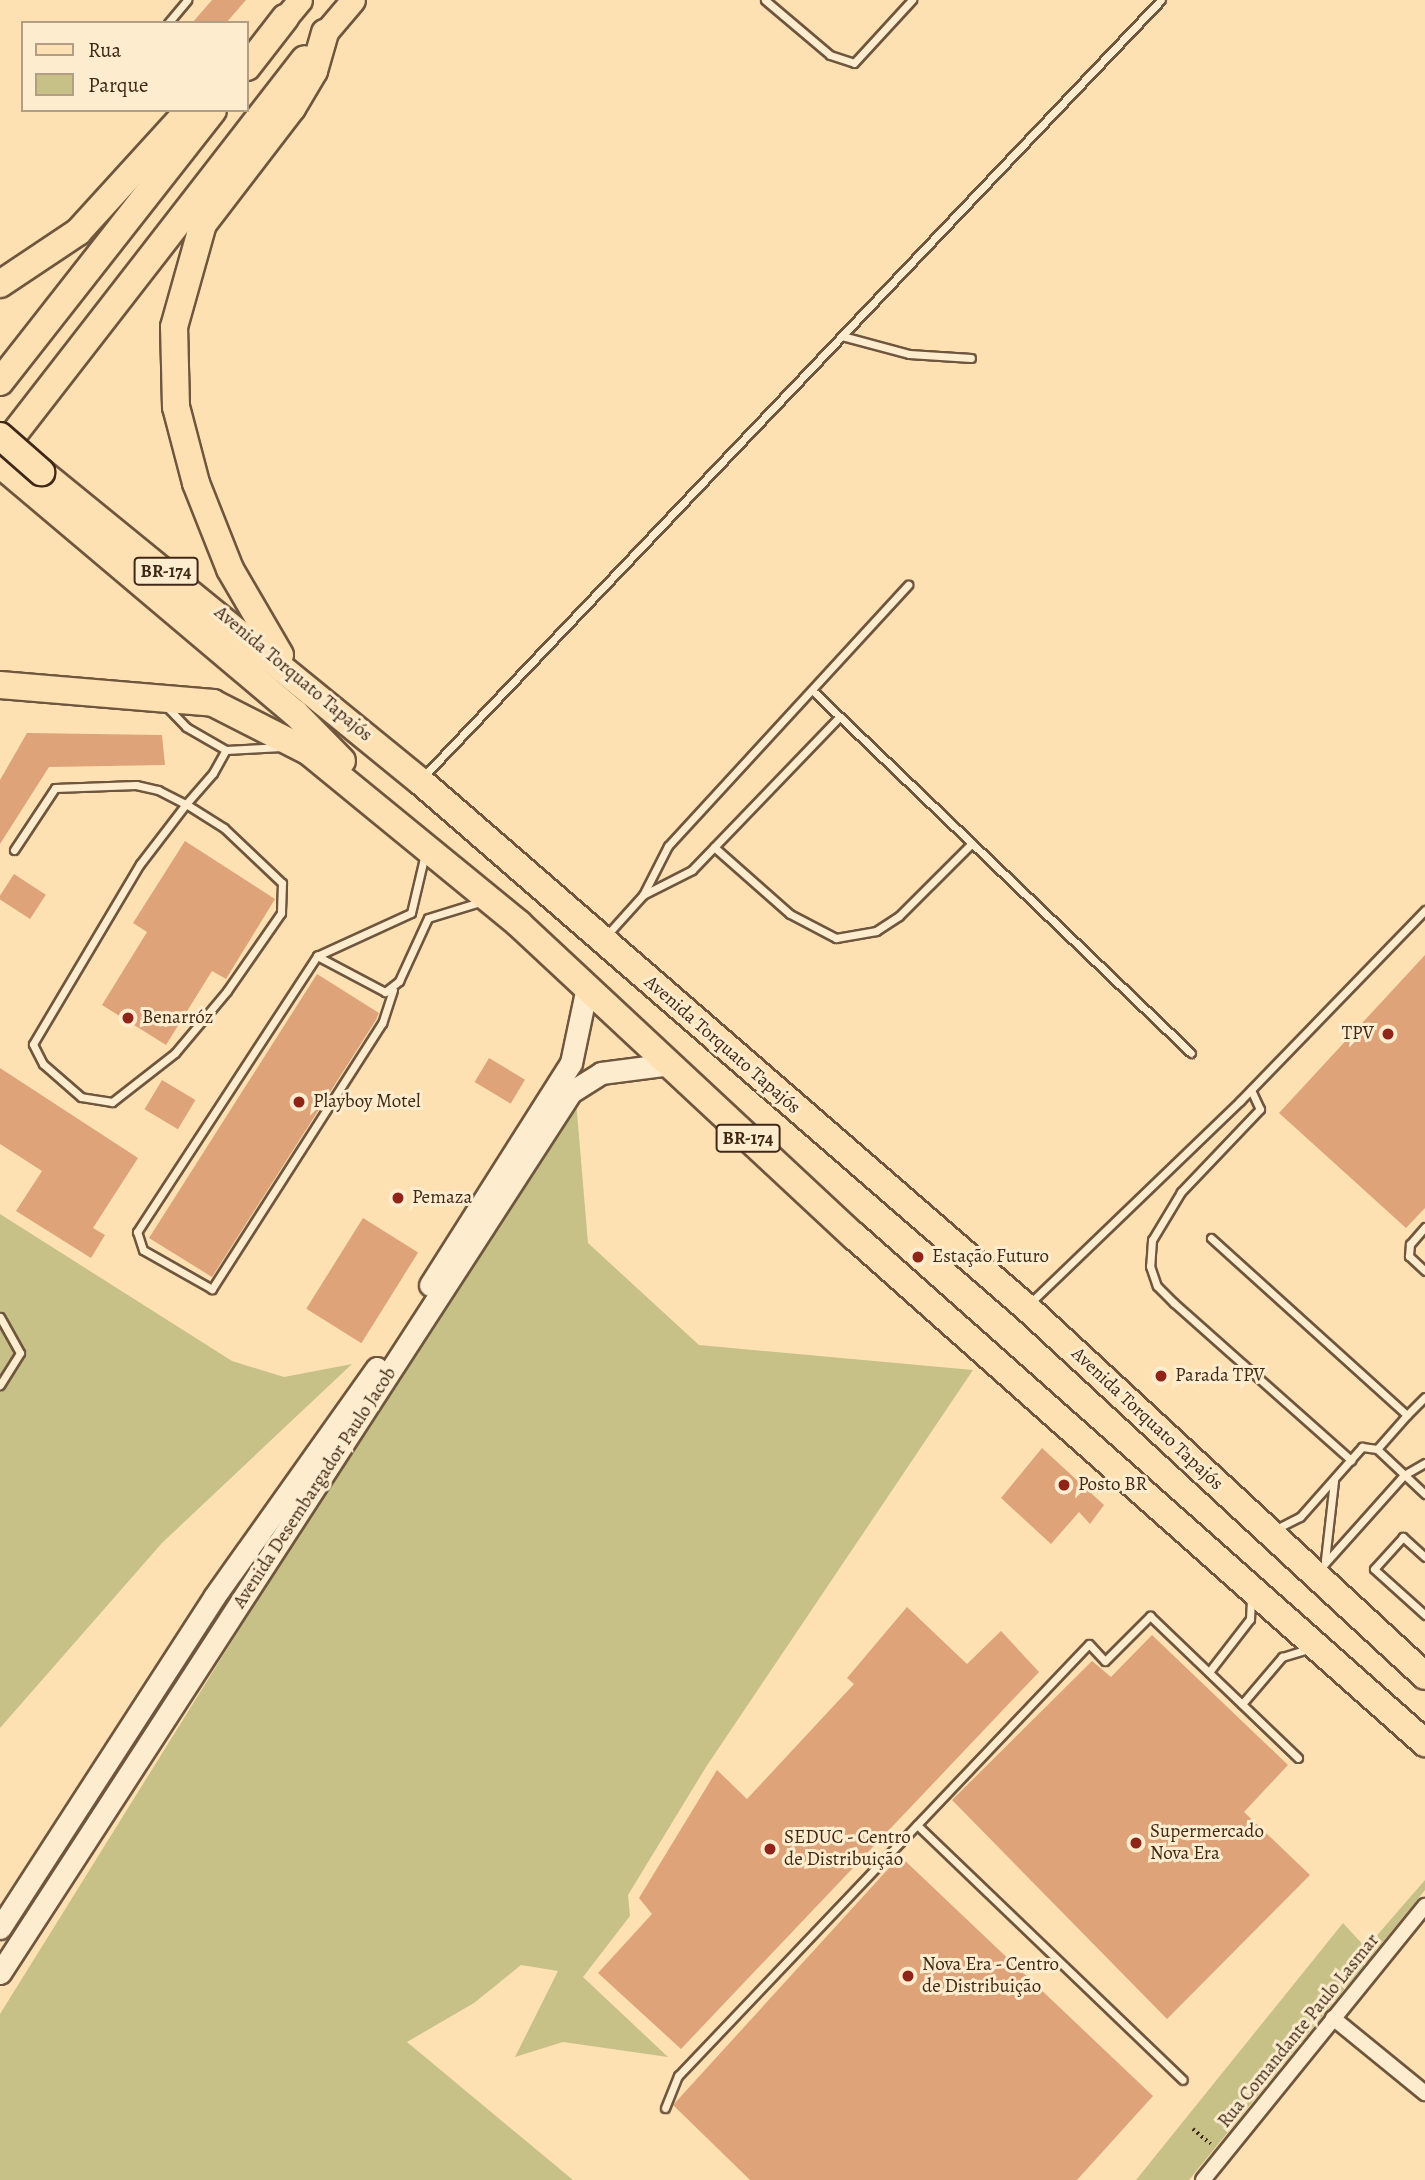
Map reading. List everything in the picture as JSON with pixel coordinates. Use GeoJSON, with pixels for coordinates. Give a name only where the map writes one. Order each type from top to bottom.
{"type":"FeatureCollection","features":[{"type":"Feature","properties":{"kind":"highway"},"geometry":{"type":"LineString","coordinates":[[248,51],[292,9]]}},
{"type":"Feature","properties":{"kind":"highway"},"geometry":{"type":"LineString","coordinates":[[248,66],[292,9]]}},
{"type":"Feature","properties":{"kind":"highway"},"geometry":{"type":"LineString","coordinates":[[0,452],[325,33]]}},
{"type":"Feature","properties":{"kind":"highway"},"geometry":{"type":"LineString","coordinates":[[289,671],[211,530],[176,407],[174,327],[203,224],[306,86],[325,33]]}},
{"type":"Feature","properties":{"kind":"highway"},"geometry":{"type":"LineString","coordinates":[[0,284],[78,232],[187,112]]}},
{"type":"Feature","properties":{"kind":"highway"},"geometry":{"type":"LineString","coordinates":[[0,382],[211,112]]}},
{"type":"Feature","properties":{"kind":"highway","name":"Avenida Torquato Tapajós"},"geometry":{"type":"LineString","coordinates":[[0,436],[34,480],[289,671],[420,781],[601,942],[1026,1307],[1267,1533],[1320,1569],[1425,1676]]}},
{"type":"Feature","properties":{"kind":"highway"},"geometry":{"type":"LineString","coordinates":[[0,464],[34,480],[295,713],[404,825]]}},
{"type":"Feature","properties":{"kind":"highway","name":"BR-174"},"geometry":{"type":"LineString","coordinates":[[0,685],[158,696],[213,703],[297,744],[404,825],[491,899],[670,1065],[1425,1743]]}},
{"type":"Feature","properties":{"kind":"main road"},"geometry":{"type":"LineString","coordinates":[[325,33],[353,0]]}},
{"type":"Feature","properties":{"kind":"street","name":"Avenida Desembargador Paulo Jacob"},"geometry":{"type":"LineString","coordinates":[[0,1928],[186,1640],[371,1377],[571,1063],[587,987]]}},
{"type":"Feature","properties":{"kind":"street","name":"Avenida Desembargador Paulo Jacob"},"geometry":{"type":"LineString","coordinates":[[0,1973],[572,1092],[601,1073],[670,1065]]}},
{"type":"Feature","properties":{"kind":"street"},"geometry":{"type":"LineString","coordinates":[[186,1640],[206,1655]]}},
{"type":"Feature","properties":{"kind":"street","name":"Rua Comandante Paulo Lasmar"},"geometry":{"type":"LineString","coordinates":[[1211,2177],[1333,2018],[1425,1906]]}},
{"type":"Feature","properties":{"kind":"street"},"geometry":{"type":"LineString","coordinates":[[1333,2018],[1425,2093]]}},
{"type":"Feature","properties":{"kind":"lane"},"geometry":{"type":"LineString","coordinates":[[170,21],[187,0]]}},
{"type":"Feature","properties":{"kind":"lane"},"geometry":{"type":"LineString","coordinates":[[765,0],[830,55],[854,63],[912,0]]}},
{"type":"Feature","properties":{"kind":"lane"},"geometry":{"type":"LineString","coordinates":[[420,781],[1161,0]]}},
{"type":"Feature","properties":{"kind":"lane"},"geometry":{"type":"LineString","coordinates":[[842,336],[909,354],[971,358]]}},
{"type":"Feature","properties":{"kind":"lane"},"geometry":{"type":"LineString","coordinates":[[601,942],[643,895],[668,846],[814,692],[908,585]]}},
{"type":"Feature","properties":{"kind":"lane"},"geometry":{"type":"LineString","coordinates":[[814,692],[1191,1053]]}},
{"type":"Feature","properties":{"kind":"lane"},"geometry":{"type":"LineString","coordinates":[[158,696],[186,727],[226,750],[297,744]]}},
{"type":"Feature","properties":{"kind":"lane"},"geometry":{"type":"LineString","coordinates":[[643,895],[692,870],[839,717]]}},
{"type":"Feature","properties":{"kind":"lane"},"geometry":{"type":"LineString","coordinates":[[14,850],[55,788],[136,785],[186,804],[224,828],[282,883],[281,913],[175,1053],[112,1102],[81,1097],[43,1064],[33,1044],[140,864],[186,804],[226,750]]}},
{"type":"Feature","properties":{"kind":"lane"},"geometry":{"type":"LineString","coordinates":[[426,843],[419,901],[411,913],[317,956],[137,1231],[143,1250],[204,1290],[217,1283],[382,1023],[393,990],[434,911],[491,899]]}},
{"type":"Feature","properties":{"kind":"lane"},"geometry":{"type":"LineString","coordinates":[[713,847],[790,914],[836,938],[876,931],[899,916],[972,843]]}},
{"type":"Feature","properties":{"kind":"lane"},"geometry":{"type":"LineString","coordinates":[[1026,1307],[1251,1090],[1425,910]]}},
{"type":"Feature","properties":{"kind":"lane"},"geometry":{"type":"LineString","coordinates":[[317,956],[370,988],[393,990]]}},
{"type":"Feature","properties":{"kind":"lane"},"geometry":{"type":"LineString","coordinates":[[1251,1090],[1260,1110],[1181,1192],[1152,1240],[1150,1266],[1157,1286],[1174,1303],[1351,1460]]}},
{"type":"Feature","properties":{"kind":"lane"},"geometry":{"type":"LineString","coordinates":[[1425,1227],[1410,1244],[1409,1256],[1425,1271]]}},
{"type":"Feature","properties":{"kind":"lane"},"geometry":{"type":"LineString","coordinates":[[1211,1238],[1407,1415]]}},
{"type":"Feature","properties":{"kind":"lane"},"geometry":{"type":"LineString","coordinates":[[0,1317],[20,1353],[0,1385]]}},
{"type":"Feature","properties":{"kind":"lane"},"geometry":{"type":"LineString","coordinates":[[1377,1449],[1425,1397]]}},
{"type":"Feature","properties":{"kind":"lane"},"geometry":{"type":"LineString","coordinates":[[1267,1533],[1300,1517],[1362,1447],[1377,1449],[1425,1494]]}},
{"type":"Feature","properties":{"kind":"lane"},"geometry":{"type":"LineString","coordinates":[[1320,1569],[1404,1475],[1425,1463]]}},
{"type":"Feature","properties":{"kind":"lane"},"geometry":{"type":"LineString","coordinates":[[1320,1569],[1334,1481]]}},
{"type":"Feature","properties":{"kind":"lane"},"geometry":{"type":"LineString","coordinates":[[1425,1557],[1403,1537],[1374,1569],[1425,1615]]}},
{"type":"Feature","properties":{"kind":"lane"},"geometry":{"type":"LineString","coordinates":[[1209,1672],[1250,1619],[1249,1587]]}},
{"type":"Feature","properties":{"kind":"lane"},"geometry":{"type":"LineString","coordinates":[[665,2108],[678,2076],[1089,1644],[1105,1661],[1150,1616],[1298,1758]]}},
{"type":"Feature","properties":{"kind":"lane"},"geometry":{"type":"LineString","coordinates":[[1242,1704],[1291,1650],[1321,1650]]}},
{"type":"Feature","properties":{"kind":"lane"},"geometry":{"type":"LineString","coordinates":[[917,1825],[1183,2080]]}},
{"type":"Feature","properties":{"kind":"path"},"geometry":{"type":"LineString","coordinates":[[1193,2129],[1216,2148]]}},
{"type":"Feature","properties":{"kind":"green space"},"geometry":{"type":"Polygon","coordinates":[[[575,1089],[588,1243],[699,1345],[973,1370],[706,1767],[628,1895],[630,1916],[583,1977],[668,2057],[563,2042],[515,2057],[558,1971],[521,1965],[474,2003],[407,2042],[573,2180],[0,2180],[0,2014],[575,1089]]]}},
{"type":"Feature","properties":{"kind":"green space"},"geometry":{"type":"Polygon","coordinates":[[[0,1214],[232,1361],[284,1377],[352,1364],[162,1543],[0,1728],[0,1214]]]}},
{"type":"Feature","properties":{"kind":"green space"},"geometry":{"type":"Polygon","coordinates":[[[1425,1880],[1425,1890],[1189,2180],[1136,2180],[1343,1923],[1366,1948],[1425,1880]]]}},
{"type":"Feature","properties":{"kind":"building"},"geometry":{"type":"Polygon","coordinates":[[[212,0],[246,0],[228,21],[194,21],[212,0]]]}},
{"type":"Feature","properties":{"kind":"building"},"geometry":{"type":"Polygon","coordinates":[[[27,733],[162,735],[165,765],[49,767],[0,844],[0,780],[27,733]]]}},
{"type":"Feature","properties":{"kind":"building"},"geometry":{"type":"Polygon","coordinates":[[[185,841],[275,899],[226,979],[212,971],[166,1045],[102,1005],[147,932],[133,923],[185,841]]]}},
{"type":"Feature","properties":{"kind":"building"},"geometry":{"type":"Polygon","coordinates":[[[14,874],[46,895],[30,919],[0,899],[14,874]]]}},
{"type":"Feature","properties":{"kind":"building","name":"TPV"},"geometry":{"type":"Polygon","coordinates":[[[1425,955],[1425,1208],[1406,1228],[1279,1113],[1425,955]]]}},
{"type":"Feature","properties":{"kind":"building"},"geometry":{"type":"Polygon","coordinates":[[[317,974],[379,1013],[212,1277],[149,1238],[317,974]]]}},
{"type":"Feature","properties":{"kind":"building"},"geometry":{"type":"Polygon","coordinates":[[[489,1058],[525,1080],[511,1104],[475,1082],[489,1058]]]}},
{"type":"Feature","properties":{"kind":"building"},"geometry":{"type":"Polygon","coordinates":[[[0,1068],[138,1158],[93,1228],[105,1235],[91,1258],[16,1211],[42,1171],[0,1144],[0,1068]]]}},
{"type":"Feature","properties":{"kind":"building"},"geometry":{"type":"Polygon","coordinates":[[[162,1080],[195,1100],[178,1129],[144,1109],[162,1080]]]}},
{"type":"Feature","properties":{"kind":"building"},"geometry":{"type":"Polygon","coordinates":[[[363,1218],[418,1252],[361,1343],[306,1309],[363,1218]]]}},
{"type":"Feature","properties":{"kind":"building","name":"Posto BR"},"geometry":{"type":"Polygon","coordinates":[[[1042,1448],[1104,1505],[1090,1524],[1079,1512],[1051,1544],[1001,1498],[1042,1448]]]}},
{"type":"Feature","properties":{"kind":"building","name":"SEDUC - Centro de Distribuição"},"geometry":{"type":"Polygon","coordinates":[[[907,1607],[967,1664],[1001,1631],[1039,1672],[681,2049],[598,1973],[652,1914],[639,1898],[717,1770],[747,1799],[854,1684],[847,1678],[907,1607]]]}},
{"type":"Feature","properties":{"kind":"building","name":"Supermercado Nova Era"},"geometry":{"type":"Polygon","coordinates":[[[1152,1635],[1288,1765],[1244,1812],[1310,1875],[1167,2019],[952,1800],[1092,1661],[1111,1677],[1152,1635]]]}},
{"type":"Feature","properties":{"kind":"building","name":"Nova Era - Centro de Distribuição"},"geometry":{"type":"Polygon","coordinates":[[[900,1856],[1153,2096],[1077,2180],[750,2180],[673,2105],[900,1856]]]}},
{"type":"Feature","properties":{"kind":"place","name":"Benarróz"},"geometry":{"type":"Point","coordinates":[128,1018]}},
{"type":"Feature","properties":{"kind":"place","name":"TPV"},"geometry":{"type":"Point","coordinates":[1388,1034]}},
{"type":"Feature","properties":{"kind":"place","name":"Playboy Motel"},"geometry":{"type":"Point","coordinates":[299,1102]}},
{"type":"Feature","properties":{"kind":"place","name":"Pemaza"},"geometry":{"type":"Point","coordinates":[398,1198]}},
{"type":"Feature","properties":{"kind":"place","name":"Estação Futuro"},"geometry":{"type":"Point","coordinates":[918,1257]}},
{"type":"Feature","properties":{"kind":"place","name":"Parada TPV"},"geometry":{"type":"Point","coordinates":[1161,1376]}},
{"type":"Feature","properties":{"kind":"place","name":"Posto BR"},"geometry":{"type":"Point","coordinates":[1064,1485]}},
{"type":"Feature","properties":{"kind":"place","name":"Supermercado Nova Era"},"geometry":{"type":"Point","coordinates":[1136,1843]}},
{"type":"Feature","properties":{"kind":"place","name":"SEDUC - Centro de Distribuição"},"geometry":{"type":"Point","coordinates":[770,1849]}},
{"type":"Feature","properties":{"kind":"place","name":"Nova Era - Centro de Distribuição"},"geometry":{"type":"Point","coordinates":[908,1976]}}]}
